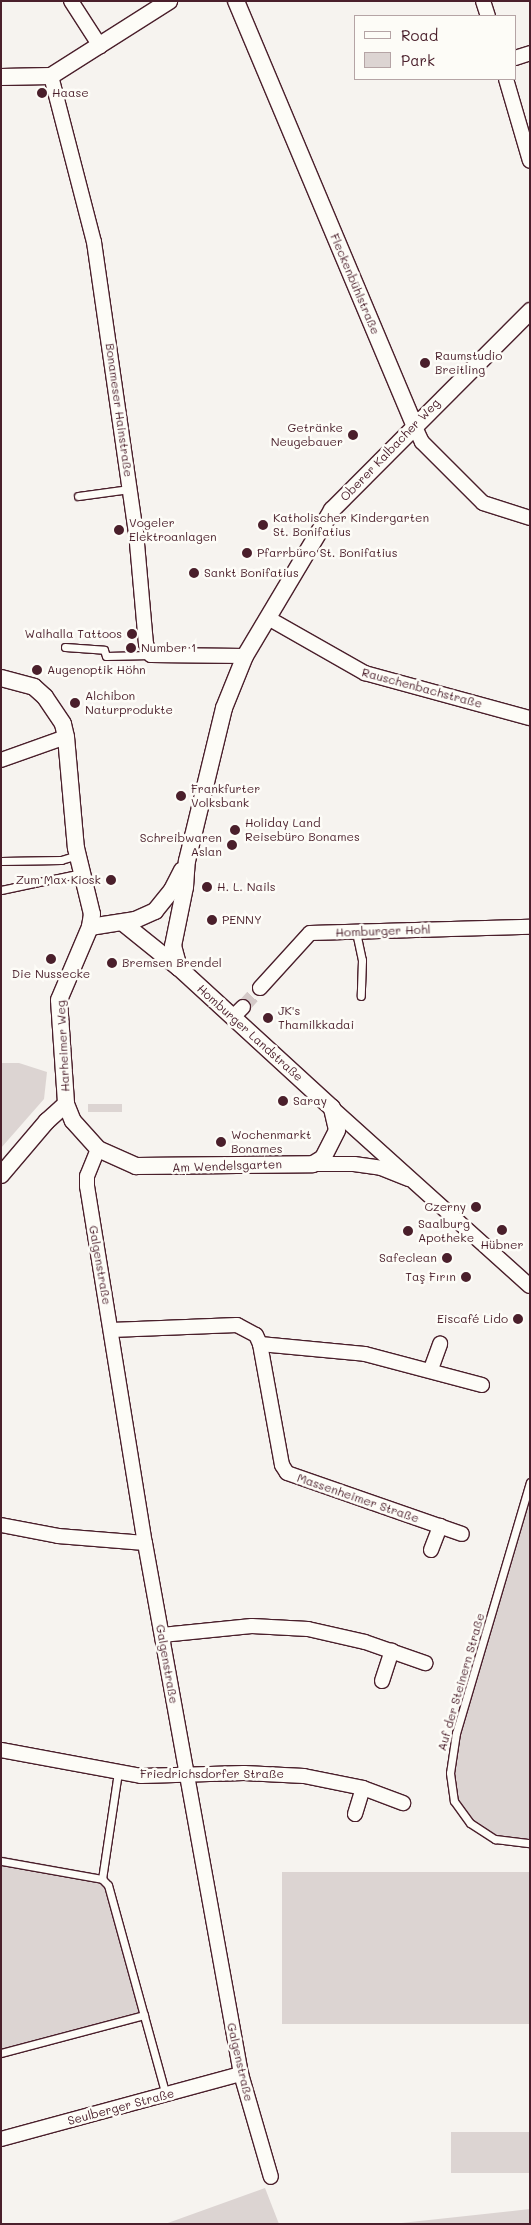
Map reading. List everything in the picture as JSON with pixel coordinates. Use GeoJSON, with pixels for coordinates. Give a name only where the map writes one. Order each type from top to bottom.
{"type":"FeatureCollection","features":[{"type":"Feature","properties":{"kind":"street"},"geometry":{"type":"LineString","coordinates":[[72,1],[100,46]]}},
{"type":"Feature","properties":{"kind":"street"},"geometry":{"type":"LineString","coordinates":[[1,77],[51,76],[169,1]]}},
{"type":"Feature","properties":{"kind":"street","name":"Fleckenbühlstraße"},"geometry":{"type":"LineString","coordinates":[[236,1],[422,442],[483,503],[530,518]]}},
{"type":"Feature","properties":{"kind":"street"},"geometry":{"type":"LineString","coordinates":[[483,1],[488,15]]}},
{"type":"Feature","properties":{"kind":"street"},"geometry":{"type":"LineString","coordinates":[[516,58],[530,53]]}},
{"type":"Feature","properties":{"kind":"street","name":"Bonameser Hainstraße"},"geometry":{"type":"LineString","coordinates":[[51,76],[94,242],[130,489],[146,644],[150,655]]}},
{"type":"Feature","properties":{"kind":"street"},"geometry":{"type":"LineString","coordinates":[[506,80],[530,161]]}},
{"type":"Feature","properties":{"kind":"street","name":"Oberer Kalbacher Weg"},"geometry":{"type":"LineString","coordinates":[[179,968],[172,946],[185,887],[187,861],[224,708],[245,656],[332,510],[530,311]]}},
{"type":"Feature","properties":{"kind":"street","name":"Rauschenbachstraße"},"geometry":{"type":"LineString","coordinates":[[268,618],[365,673],[530,718]]}},
{"type":"Feature","properties":{"kind":"street"},"geometry":{"type":"LineString","coordinates":[[150,655],[245,656]]}},
{"type":"Feature","properties":{"kind":"street"},"geometry":{"type":"LineString","coordinates":[[1,678],[34,687],[45,697],[63,724],[66,737],[77,855],[91,900],[90,927]]}},
{"type":"Feature","properties":{"kind":"street"},"geometry":{"type":"LineString","coordinates":[[1,760],[66,737]]}},
{"type":"Feature","properties":{"kind":"street","name":"Oberer Kalbacher Weg"},"geometry":{"type":"LineString","coordinates":[[90,927],[123,923],[155,911],[172,890],[187,861]]}},
{"type":"Feature","properties":{"kind":"street","name":"Homburger Landstraße"},"geometry":{"type":"LineString","coordinates":[[123,923],[238,1012],[332,1108],[530,1286]]}},
{"type":"Feature","properties":{"kind":"street","name":"Harheimer Weg"},"geometry":{"type":"LineString","coordinates":[[1,1175],[47,1121],[66,1104],[60,1000],[90,927]]}},
{"type":"Feature","properties":{"kind":"street","name":"Homburger Hohl"},"geometry":{"type":"LineString","coordinates":[[260,988],[310,933],[530,927]]}},
{"type":"Feature","properties":{"kind":"street","name":"Am Wendelsgarten"},"geometry":{"type":"LineString","coordinates":[[66,1104],[73,1121],[98,1149],[121,1162],[153,1168],[354,1164],[381,1168],[414,1181]]}},
{"type":"Feature","properties":{"kind":"street"},"geometry":{"type":"LineString","coordinates":[[313,1164],[323,1158],[335,1140],[336,1121],[332,1108]]}},
{"type":"Feature","properties":{"kind":"street","name":"Galgenstraße"},"geometry":{"type":"LineString","coordinates":[[98,1149],[87,1176],[87,1186],[146,1543],[241,2074],[271,2177]]}},
{"type":"Feature","properties":{"kind":"street"},"geometry":{"type":"LineString","coordinates":[[111,1330],[237,1325],[256,1335],[260,1344],[365,1354],[431,1369],[482,1385]]}},
{"type":"Feature","properties":{"kind":"street","name":"Massenheimer Straße"},"geometry":{"type":"LineString","coordinates":[[260,1344],[282,1465],[287,1473],[462,1534]]}},
{"type":"Feature","properties":{"kind":"street"},"geometry":{"type":"LineString","coordinates":[[431,1369],[440,1344]]}},
{"type":"Feature","properties":{"kind":"street"},"geometry":{"type":"LineString","coordinates":[[1,1525],[58,1536],[146,1543]]}},
{"type":"Feature","properties":{"kind":"street"},"geometry":{"type":"LineString","coordinates":[[431,1550],[440,1526]]}},
{"type":"Feature","properties":{"kind":"street"},"geometry":{"type":"LineString","coordinates":[[162,1635],[277,1626],[337,1635],[392,1651],[424,1663]]}},
{"type":"Feature","properties":{"kind":"street"},"geometry":{"type":"LineString","coordinates":[[382,1681],[392,1651]]}},
{"type":"Feature","properties":{"kind":"street","name":"Friedrichsdorfer Straße"},"geometry":{"type":"LineString","coordinates":[[1,1750],[118,1772],[186,1775],[276,1773],[362,1788],[402,1803]]}},
{"type":"Feature","properties":{"kind":"street"},"geometry":{"type":"LineString","coordinates":[[355,1814],[362,1788]]}},
{"type":"Feature","properties":{"kind":"street","name":"Seulberger Straße"},"geometry":{"type":"LineString","coordinates":[[1,2139],[241,2074]]}},
{"type":"Feature","properties":{"kind":"lane"},"geometry":{"type":"LineString","coordinates":[[78,496],[130,489]]}},
{"type":"Feature","properties":{"kind":"lane"},"geometry":{"type":"LineString","coordinates":[[65,646],[104,650],[106,656],[150,655]]}},
{"type":"Feature","properties":{"kind":"lane"},"geometry":{"type":"LineString","coordinates":[[1,861],[61,860],[77,855]]}},
{"type":"Feature","properties":{"kind":"lane"},"geometry":{"type":"LineString","coordinates":[[1,890],[82,873]]}},
{"type":"Feature","properties":{"kind":"lane"},"geometry":{"type":"LineString","coordinates":[[356,932],[362,960],[362,996]]}},
{"type":"Feature","properties":{"kind":"lane","name":"Auf der Steinern Straße"},"geometry":{"type":"LineString","coordinates":[[530,1482],[456,1733],[450,1774],[454,1801],[470,1823],[495,1839],[530,1843]]}},
{"type":"Feature","properties":{"kind":"lane"},"geometry":{"type":"LineString","coordinates":[[102,1879],[118,1772]]}},
{"type":"Feature","properties":{"kind":"lane"},"geometry":{"type":"LineString","coordinates":[[1,1861],[102,1879],[108,1884],[166,2095]]}},
{"type":"Feature","properties":{"kind":"lane"},"geometry":{"type":"LineString","coordinates":[[1,2053],[144,2015]]}},
{"type":"Feature","properties":{"kind":"green space"},"geometry":{"type":"Polygon","coordinates":[[[1,1063],[19,1063],[47,1072],[44,1099],[1,1148],[1,1063]]]}},
{"type":"Feature","properties":{"kind":"green space"},"geometry":{"type":"Polygon","coordinates":[[[88,1104],[122,1104],[122,1112],[88,1112],[88,1104]]]}},
{"type":"Feature","properties":{"kind":"green space"},"geometry":{"type":"Polygon","coordinates":[[[530,1494],[530,1843],[518,1843],[482,1832],[454,1801],[451,1756],[530,1494]]]}},
{"type":"Feature","properties":{"kind":"green space"},"geometry":{"type":"Polygon","coordinates":[[[1,1856],[106,1875],[148,2020],[1,2056],[1,1856]]]}},
{"type":"Feature","properties":{"kind":"green space"},"geometry":{"type":"Polygon","coordinates":[[[282,1872],[530,1872],[530,2024],[282,2024],[282,1872]]]}},
{"type":"Feature","properties":{"kind":"green space"},"geometry":{"type":"Polygon","coordinates":[[[451,2132],[530,2132],[530,2173],[451,2173],[451,2132]]]}},
{"type":"Feature","properties":{"kind":"green space"},"geometry":{"type":"Polygon","coordinates":[[[265,2188],[279,2224],[165,2224],[265,2188]]]}},
{"type":"Feature","properties":{"kind":"green space"},"geometry":{"type":"Polygon","coordinates":[[[530,2209],[530,2224],[392,2224],[530,2209]]]}},
{"type":"Feature","properties":{"kind":"tunnel"},"geometry":{"type":"LineString","coordinates":[[243,1007],[260,988]]}},
{"type":"Feature","properties":{"kind":"place","name":"Haase"},"geometry":{"type":"Point","coordinates":[42,93]}},
{"type":"Feature","properties":{"kind":"place","name":"Raumstudio Breitling"},"geometry":{"type":"Point","coordinates":[425,363]}},
{"type":"Feature","properties":{"kind":"place","name":"Getränke Neugebauer"},"geometry":{"type":"Point","coordinates":[353,435]}},
{"type":"Feature","properties":{"kind":"place","name":"Katholischer Kindergarten St. Bonifatius"},"geometry":{"type":"Point","coordinates":[263,525]}},
{"type":"Feature","properties":{"kind":"place","name":"Vogeler Elektroanlagen"},"geometry":{"type":"Point","coordinates":[119,530]}},
{"type":"Feature","properties":{"kind":"place","name":"Pfarrbüro St. Bonifatius"},"geometry":{"type":"Point","coordinates":[247,553]}},
{"type":"Feature","properties":{"kind":"place","name":"Sankt Bonifatius"},"geometry":{"type":"Point","coordinates":[194,573]}},
{"type":"Feature","properties":{"kind":"place","name":"Walhalla Tattoos"},"geometry":{"type":"Point","coordinates":[132,634]}},
{"type":"Feature","properties":{"kind":"place","name":"Number 1"},"geometry":{"type":"Point","coordinates":[131,648]}},
{"type":"Feature","properties":{"kind":"place","name":"Augenoptik Höhn"},"geometry":{"type":"Point","coordinates":[37,670]}},
{"type":"Feature","properties":{"kind":"place","name":"Alchibon Naturprodukte"},"geometry":{"type":"Point","coordinates":[75,703]}},
{"type":"Feature","properties":{"kind":"place","name":"Frankfurter Volksbank"},"geometry":{"type":"Point","coordinates":[181,796]}},
{"type":"Feature","properties":{"kind":"place","name":"Holiday Land Reisebüro Bonames"},"geometry":{"type":"Point","coordinates":[235,830]}},
{"type":"Feature","properties":{"kind":"place","name":"Schreibwaren Aslan"},"geometry":{"type":"Point","coordinates":[232,845]}},
{"type":"Feature","properties":{"kind":"place","name":"Zum Max Kiosk"},"geometry":{"type":"Point","coordinates":[111,880]}},
{"type":"Feature","properties":{"kind":"place","name":"H. L. Nails"},"geometry":{"type":"Point","coordinates":[207,887]}},
{"type":"Feature","properties":{"kind":"place","name":"PENNY"},"geometry":{"type":"Point","coordinates":[212,920]}},
{"type":"Feature","properties":{"kind":"place","name":"Die Nussecke"},"geometry":{"type":"Point","coordinates":[51,959]}},
{"type":"Feature","properties":{"kind":"place","name":"Bremsen Brendel"},"geometry":{"type":"Point","coordinates":[112,963]}},
{"type":"Feature","properties":{"kind":"place","name":"JK's Thamilkkadai"},"geometry":{"type":"Point","coordinates":[268,1018]}},
{"type":"Feature","properties":{"kind":"place","name":"Saray"},"geometry":{"type":"Point","coordinates":[283,1101]}},
{"type":"Feature","properties":{"kind":"place","name":"Wochenmarkt Bonames"},"geometry":{"type":"Point","coordinates":[221,1142]}},
{"type":"Feature","properties":{"kind":"place","name":"Czerny"},"geometry":{"type":"Point","coordinates":[476,1207]}},
{"type":"Feature","properties":{"kind":"place","name":"Hübner"},"geometry":{"type":"Point","coordinates":[502,1230]}},
{"type":"Feature","properties":{"kind":"place","name":"Saalburg Apotheke"},"geometry":{"type":"Point","coordinates":[408,1231]}},
{"type":"Feature","properties":{"kind":"place","name":"Safeclean"},"geometry":{"type":"Point","coordinates":[447,1258]}},
{"type":"Feature","properties":{"kind":"place","name":"Taş Fırın"},"geometry":{"type":"Point","coordinates":[466,1277]}},
{"type":"Feature","properties":{"kind":"place","name":"Eiscafé Lido"},"geometry":{"type":"Point","coordinates":[518,1319]}}]}
